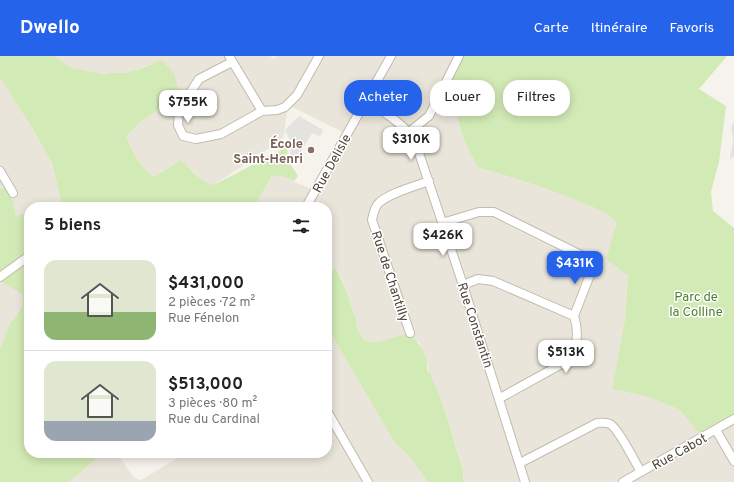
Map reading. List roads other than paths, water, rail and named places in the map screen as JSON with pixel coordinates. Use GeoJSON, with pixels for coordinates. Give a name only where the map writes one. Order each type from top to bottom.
{"type":"FeatureCollection","features":[{"type":"Feature","properties":{"kind":"street"},"geometry":{"type":"LineString","coordinates":[[262,110],[230,59],[199,79],[179,110],[178,125],[183,136],[196,139],[221,134],[262,110],[277,110],[285,107],[297,95],[319,56]]}},
{"type":"Feature","properties":{"kind":"street","name":"Rue Delisle"},"geometry":{"type":"LineString","coordinates":[[377,80],[391,56]]}},
{"type":"Feature","properties":{"kind":"street"},"geometry":{"type":"LineString","coordinates":[[409,132],[428,116],[459,56]]}},
{"type":"Feature","properties":{"kind":"street","name":"Rue Delisle"},"geometry":{"type":"LineString","coordinates":[[309,202],[356,116]]}},
{"type":"Feature","properties":{"kind":"street","name":"Rue Constantin"},"geometry":{"type":"LineString","coordinates":[[390,116],[414,138],[500,398],[525,482]]}},
{"type":"Feature","properties":{"kind":"street"},"geometry":{"type":"LineString","coordinates":[[0,171],[13,192]]}},
{"type":"Feature","properties":{"kind":"street","name":"Rue de Chantilly"},"geometry":{"type":"LineString","coordinates":[[410,333],[372,220],[376,206],[380,202],[389,196],[429,181]]}},
{"type":"Feature","properties":{"kind":"street"},"geometry":{"type":"LineString","coordinates":[[442,223],[479,212],[494,212],[595,262],[574,316],[577,324],[577,335],[572,356],[567,361],[500,398]]}},
{"type":"Feature","properties":{"kind":"street"},"geometry":{"type":"LineString","coordinates":[[0,277],[24,260]]}},
{"type":"Feature","properties":{"kind":"street"},"geometry":{"type":"LineString","coordinates":[[463,284],[478,279],[492,281],[574,316]]}},
{"type":"Feature","properties":{"kind":"street","name":"Rue Cabot"},"geometry":{"type":"LineString","coordinates":[[623,482],[734,419]]}},
{"type":"Feature","properties":{"kind":"street"},"geometry":{"type":"LineString","coordinates":[[332,420],[368,482]]}},
{"type":"Feature","properties":{"kind":"street"},"geometry":{"type":"LineString","coordinates":[[520,463],[597,423],[606,422],[612,424],[641,472]]}},
{"type":"Feature","properties":{"kind":"street"},"geometry":{"type":"LineString","coordinates":[[716,430],[734,461]]}},
{"type":"Feature","properties":{"kind":"place","name":"École Saint-Henri"},"geometry":{"type":"Point","coordinates":[311,150]}},
{"type":"Feature","properties":{"kind":"park label","name":"Parc de la Colline"},"geometry":{"type":"Point","coordinates":[696,304]}}]}
